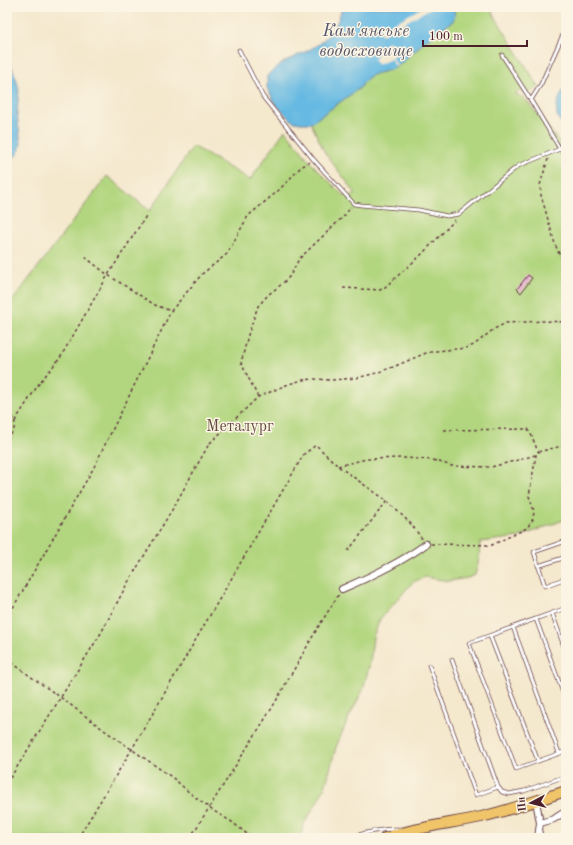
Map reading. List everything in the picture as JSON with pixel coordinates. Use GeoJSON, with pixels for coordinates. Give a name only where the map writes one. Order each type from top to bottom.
{"type":"FeatureCollection","features":[{"type":"Feature","properties":{"kind":"main road"},"geometry":{"type":"LineString","coordinates":[[385,838],[412,830],[481,816],[566,791]]}},
{"type":"Feature","properties":{"kind":"street"},"geometry":{"type":"LineString","coordinates":[[342,589],[367,578],[418,550],[426,544]]}},
{"type":"Feature","properties":{"kind":"street"},"geometry":{"type":"LineString","coordinates":[[536,801],[540,823],[538,838]]}},
{"type":"Feature","properties":{"kind":"street"},"geometry":{"type":"LineString","coordinates":[[540,823],[554,819],[563,812],[566,812]]}},
{"type":"Feature","properties":{"kind":"lane"},"geometry":{"type":"LineString","coordinates":[[531,100],[541,84],[566,28]]}},
{"type":"Feature","properties":{"kind":"lane"},"geometry":{"type":"LineString","coordinates":[[239,50],[264,97],[314,160],[354,204],[419,210],[447,216],[459,214],[518,166],[560,149]]}},
{"type":"Feature","properties":{"kind":"lane"},"geometry":{"type":"LineString","coordinates":[[502,55],[560,149],[566,155]]}},
{"type":"Feature","properties":{"kind":"lane"},"geometry":{"type":"LineString","coordinates":[[566,542],[534,552],[545,586],[566,578]]}},
{"type":"Feature","properties":{"kind":"lane"},"geometry":{"type":"LineString","coordinates":[[538,566],[566,557]]}},
{"type":"Feature","properties":{"kind":"lane"},"geometry":{"type":"LineString","coordinates":[[566,608],[469,644],[516,769],[566,751]]}},
{"type":"Feature","properties":{"kind":"lane"},"geometry":{"type":"LineString","coordinates":[[552,613],[566,652]]}},
{"type":"Feature","properties":{"kind":"lane"},"geometry":{"type":"LineString","coordinates":[[536,619],[566,701]]}},
{"type":"Feature","properties":{"kind":"lane"},"geometry":{"type":"LineString","coordinates":[[513,627],[559,753]]}},
{"type":"Feature","properties":{"kind":"lane"},"geometry":{"type":"LineString","coordinates":[[490,636],[538,761]]}},
{"type":"Feature","properties":{"kind":"lane"},"geometry":{"type":"LineString","coordinates":[[452,660],[498,787],[502,792],[508,794],[524,791],[566,776]]}},
{"type":"Feature","properties":{"kind":"lane"},"geometry":{"type":"LineString","coordinates":[[429,666],[476,794],[498,787]]}},
{"type":"Feature","properties":{"kind":"lane"},"geometry":{"type":"LineString","coordinates":[[348,838],[361,833],[387,828],[412,830]]}},
{"type":"Feature","properties":{"kind":"path"},"geometry":{"type":"LineString","coordinates":[[550,152],[540,185],[541,195],[555,244],[560,256],[566,262]]}},
{"type":"Feature","properties":{"kind":"path"},"geometry":{"type":"LineString","coordinates":[[7,618],[93,469],[171,311],[202,274],[227,254],[248,216],[280,190],[301,167],[314,160]]}},
{"type":"Feature","properties":{"kind":"path"},"geometry":{"type":"LineString","coordinates":[[258,396],[242,363],[248,335],[258,306],[269,294],[290,276],[299,259],[345,215],[354,204]]}},
{"type":"Feature","properties":{"kind":"path"},"geometry":{"type":"LineString","coordinates":[[343,288],[380,290],[384,288],[421,255],[459,214]]}},
{"type":"Feature","properties":{"kind":"path"},"geometry":{"type":"LineString","coordinates":[[7,441],[14,429],[15,421],[40,382],[60,358],[108,275],[146,216]]}},
{"type":"Feature","properties":{"kind":"path"},"geometry":{"type":"LineString","coordinates":[[85,258],[108,275],[155,305],[171,311]]}},
{"type":"Feature","properties":{"kind":"path"},"geometry":{"type":"LineString","coordinates":[[7,783],[101,633],[127,584],[210,444],[258,396],[302,380],[356,378],[373,374],[426,353],[466,348],[474,345],[506,323],[543,321],[566,322]]}},
{"type":"Feature","properties":{"kind":"path"},"geometry":{"type":"LineString","coordinates":[[7,412],[15,421]]}},
{"type":"Feature","properties":{"kind":"path"},"geometry":{"type":"LineString","coordinates":[[444,430],[528,429],[538,452]]}},
{"type":"Feature","properties":{"kind":"path"},"geometry":{"type":"LineString","coordinates":[[78,838],[132,749],[304,454],[316,445],[338,466],[387,501],[412,524],[426,544],[492,545],[527,528],[533,519],[534,511],[529,496],[536,455],[538,452],[566,445]]}},
{"type":"Feature","properties":{"kind":"path"},"geometry":{"type":"LineString","coordinates":[[338,466],[366,459],[404,458],[433,460],[452,466],[491,467],[536,455]]}},
{"type":"Feature","properties":{"kind":"path"},"geometry":{"type":"LineString","coordinates":[[348,551],[387,501]]}},
{"type":"Feature","properties":{"kind":"path"},"geometry":{"type":"LineString","coordinates":[[190,838],[272,708],[317,629],[342,589]]}},
{"type":"Feature","properties":{"kind":"path"},"geometry":{"type":"LineString","coordinates":[[7,660],[173,778],[209,808],[232,822],[252,838]]}},
{"type":"Feature","properties":{"kind":"green space","name":"Металург"},"geometry":{"type":"Polygon","coordinates":[[[453,7],[475,7],[476,9],[479,7],[489,7],[539,87],[527,94],[519,91],[515,94],[521,96],[527,101],[566,150],[566,519],[519,537],[480,542],[479,559],[475,575],[468,578],[449,581],[425,577],[413,582],[380,619],[373,637],[370,663],[363,690],[336,747],[326,784],[304,824],[300,838],[7,838],[7,308],[107,176],[150,211],[193,146],[250,180],[285,130],[311,163],[343,195],[352,196],[356,194],[325,153],[311,123],[361,87],[363,82],[375,73],[384,72],[398,66],[425,41],[452,21],[455,15],[453,7]]]}},
{"type":"Feature","properties":{"kind":"water","name":"Кам'янське водосховище"},"geometry":{"type":"Polygon","coordinates":[[[342,7],[453,7],[455,15],[453,21],[425,41],[398,66],[369,77],[361,87],[311,123],[295,122],[276,105],[267,88],[267,76],[281,64],[309,50],[321,42],[335,27],[342,7]]]}},
{"type":"Feature","properties":{"kind":"water"},"geometry":{"type":"Polygon","coordinates":[[[7,55],[19,89],[17,114],[21,144],[16,155],[7,163],[7,55]]]}},
{"type":"Feature","properties":{"kind":"water"},"geometry":{"type":"Polygon","coordinates":[[[566,85],[566,129],[558,118],[557,107],[566,85]]]}},
{"type":"Feature","properties":{"kind":"pier"},"geometry":{"type":"Polygon","coordinates":[[[423,7],[433,7],[382,35],[380,31],[423,7]]]}},
{"type":"Feature","properties":{"kind":"pier"},"geometry":{"type":"Polygon","coordinates":[[[389,41],[391,44],[394,43],[400,51],[391,57],[398,66],[396,67],[390,58],[378,65],[374,59],[377,57],[376,55],[387,48],[385,44],[389,41]]]}},
{"type":"Feature","properties":{"kind":"building"},"geometry":{"type":"Polygon","coordinates":[[[528,275],[532,278],[521,293],[517,289],[528,275]]]}}]}
